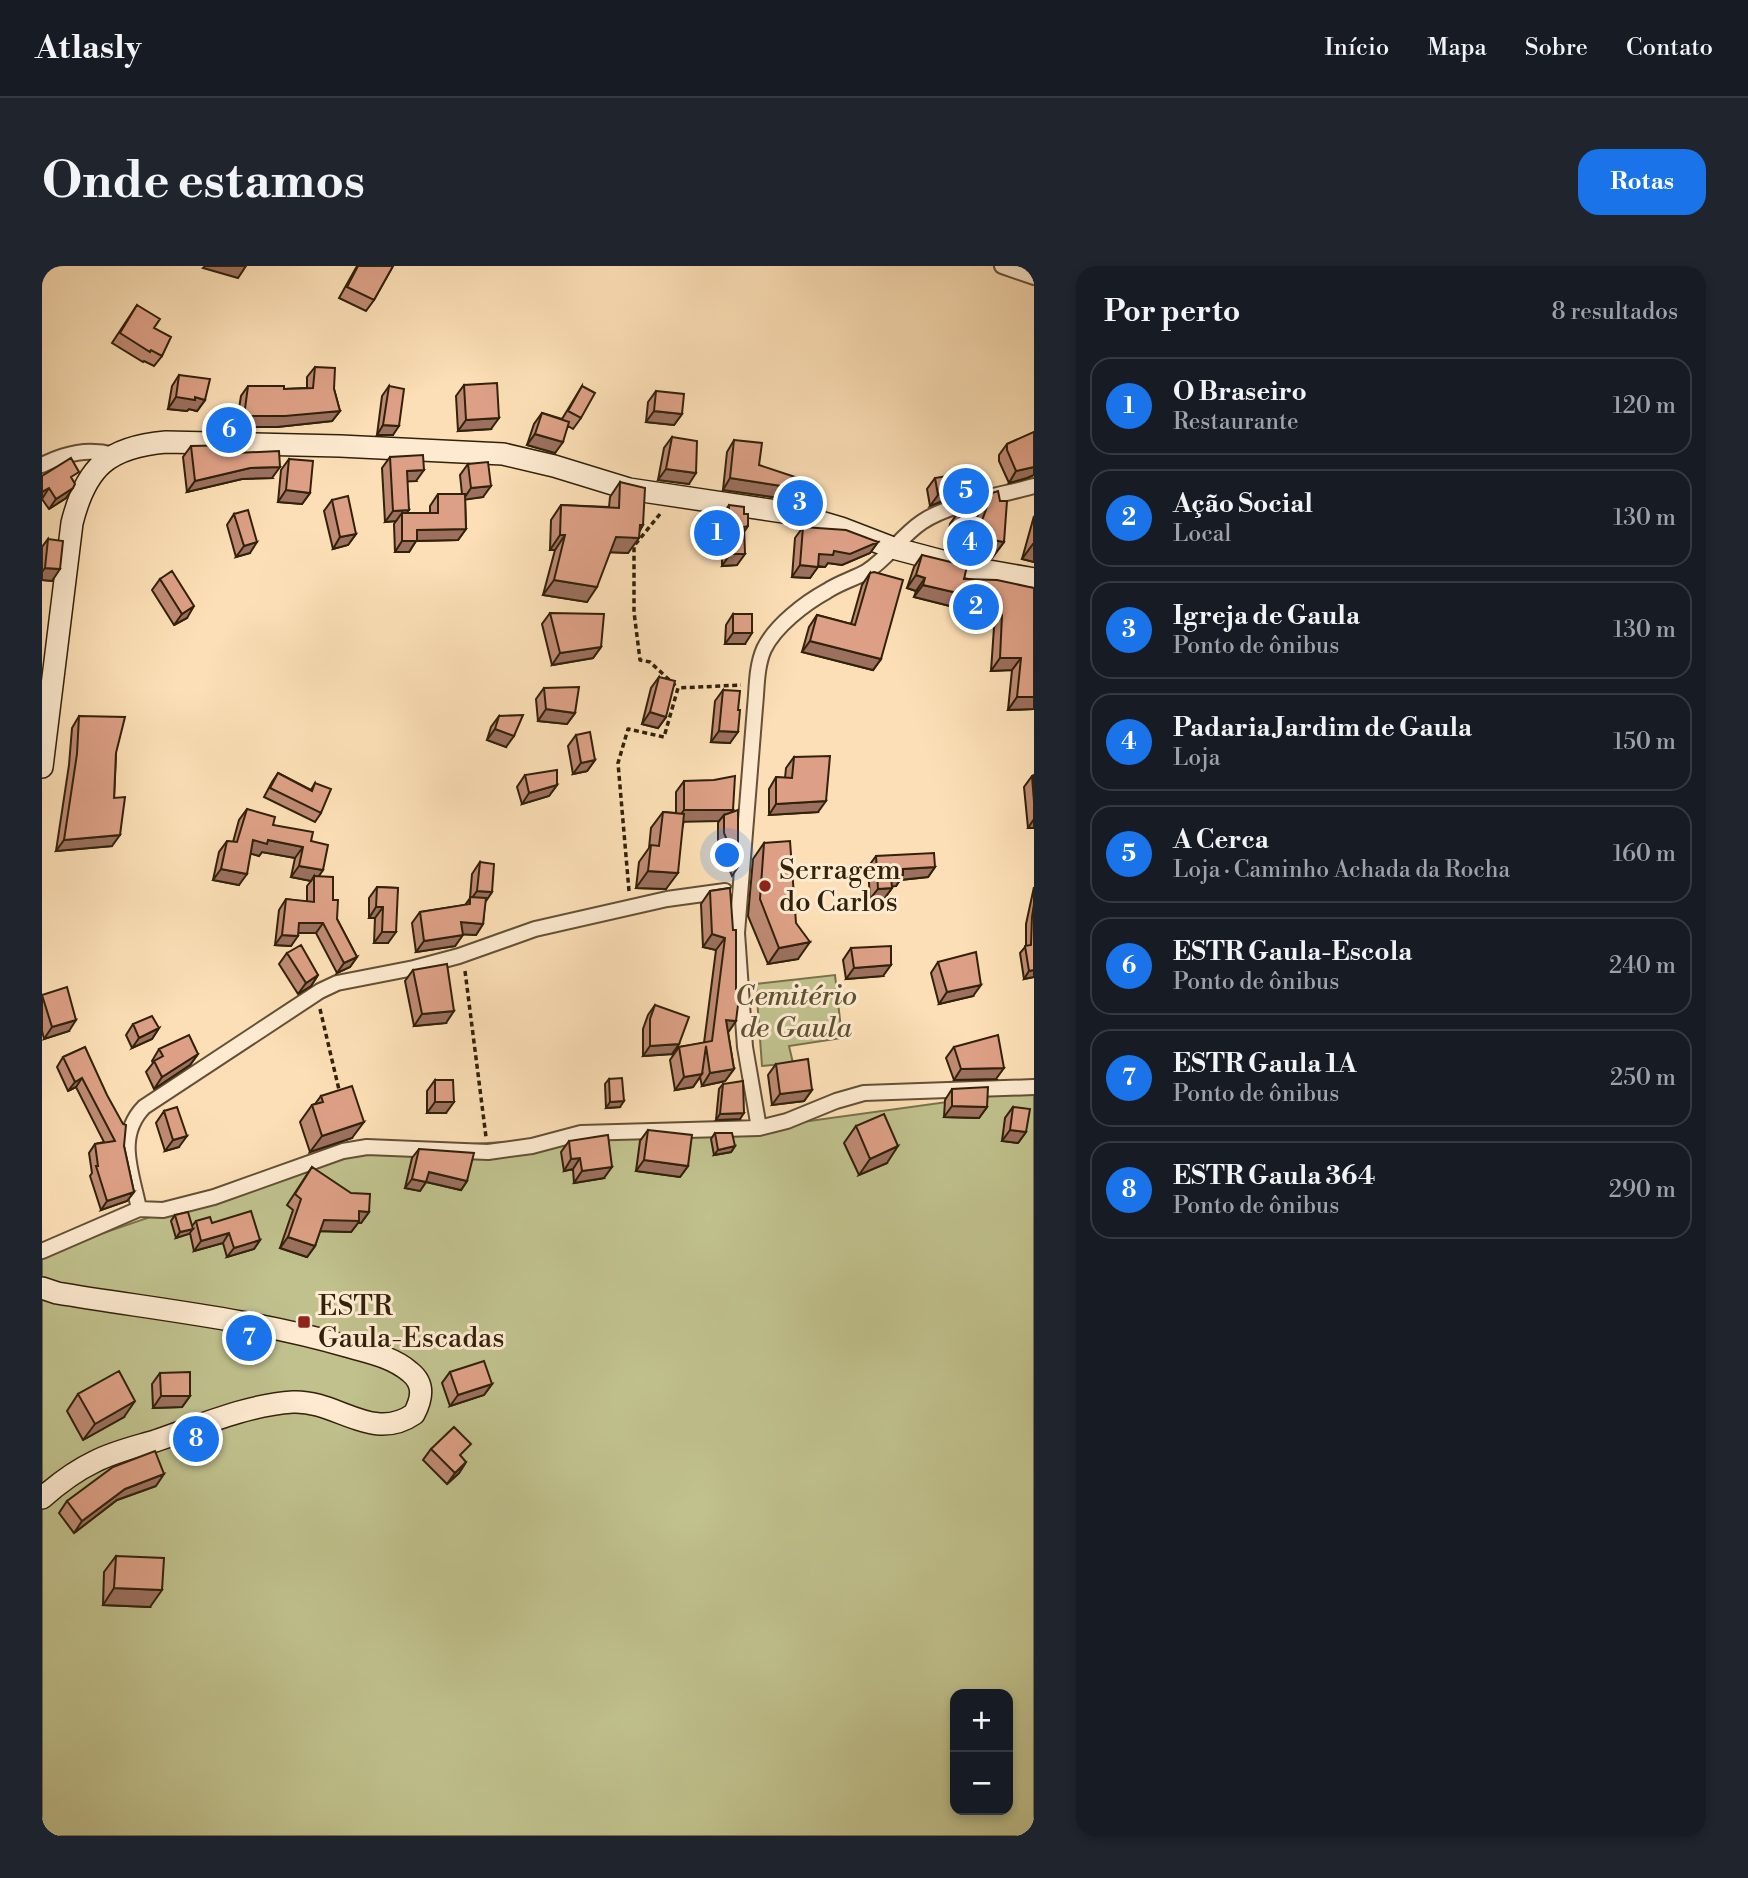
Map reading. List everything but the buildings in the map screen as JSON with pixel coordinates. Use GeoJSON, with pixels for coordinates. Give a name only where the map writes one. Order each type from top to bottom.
{"type":"FeatureCollection","features":[{"type":"Feature","properties":{"kind":"main road"},"geometry":{"type":"LineString","coordinates":[[42,767],[72,523],[78,500],[86,481],[114,455],[138,444],[166,442],[503,454],[629,489],[790,513],[841,528],[893,548],[961,566],[1034,579]]}},
{"type":"Feature","properties":{"kind":"main road"},"geometry":{"type":"LineString","coordinates":[[42,1288],[57,1293],[324,1340],[383,1356],[412,1373],[420,1382],[422,1396],[415,1414],[393,1425],[378,1426],[316,1405],[295,1402],[231,1415],[95,1461],[63,1480],[42,1498]]}},
{"type":"Feature","properties":{"kind":"street"},"geometry":{"type":"LineString","coordinates":[[1002,266],[1034,277]]}},
{"type":"Feature","properties":{"kind":"street"},"geometry":{"type":"LineString","coordinates":[[42,465],[89,450],[114,455]]}},
{"type":"Feature","properties":{"kind":"street"},"geometry":{"type":"LineString","coordinates":[[759,1128],[745,1047],[737,933],[757,684],[765,649],[778,630],[825,592],[877,564],[918,524],[934,514],[1034,486]]}},
{"type":"Feature","properties":{"kind":"street"},"geometry":{"type":"LineString","coordinates":[[139,1209],[127,1149],[128,1131],[134,1117],[144,1107],[316,994],[353,978],[414,968],[463,955],[536,929],[667,899],[741,888]]}},
{"type":"Feature","properties":{"kind":"street"},"geometry":{"type":"LineString","coordinates":[[42,1251],[139,1209],[163,1210],[214,1197],[342,1151],[368,1146],[488,1152],[532,1146],[581,1133],[759,1128],[787,1121],[864,1093],[1034,1087]]}},
{"type":"Feature","properties":{"kind":"path"},"geometry":{"type":"LineString","coordinates":[[668,504],[634,546],[634,612],[640,660],[650,662],[678,688],[757,684]]}},
{"type":"Feature","properties":{"kind":"path"},"geometry":{"type":"LineString","coordinates":[[630,907],[618,764],[628,729],[664,737],[678,688]]}},
{"type":"Feature","properties":{"kind":"path"},"geometry":{"type":"LineString","coordinates":[[463,955],[488,1152]]}},
{"type":"Feature","properties":{"kind":"path"},"geometry":{"type":"LineString","coordinates":[[316,994],[343,1103]]}},
{"type":"Feature","properties":{"kind":"green space","name":"Cemitério de Gaula"},"geometry":{"type":"Polygon","coordinates":[[[835,975],[842,1038],[789,1046],[793,1063],[762,1066],[756,984],[835,975]]]}},
{"type":"Feature","properties":{"kind":"green space"},"geometry":{"type":"Polygon","coordinates":[[[1034,1090],[1034,1836],[42,1836],[42,1254],[343,1151],[759,1128],[1034,1090]]]}},
{"type":"Feature","properties":{"kind":"place","name":"ESTR Gaula-Escola"},"geometry":{"type":"Point","coordinates":[229,430]}},
{"type":"Feature","properties":{"kind":"place","name":"A Cerca"},"geometry":{"type":"Point","coordinates":[966,491]}},
{"type":"Feature","properties":{"kind":"place","name":"Igreja de Gaula"},"geometry":{"type":"Point","coordinates":[800,503]}},
{"type":"Feature","properties":{"kind":"place","name":"O Braseiro"},"geometry":{"type":"Point","coordinates":[717,533]}},
{"type":"Feature","properties":{"kind":"place","name":"Padaria Jardim de Gaula"},"geometry":{"type":"Point","coordinates":[970,543]}},
{"type":"Feature","properties":{"kind":"place","name":"Ação Social"},"geometry":{"type":"Point","coordinates":[976,607]}},
{"type":"Feature","properties":{"kind":"place","name":"Serragem do Carlos"},"geometry":{"type":"Point","coordinates":[765,886]}},
{"type":"Feature","properties":{"kind":"place","name":"ESTR Gaula-Escadas"},"geometry":{"type":"Point","coordinates":[304,1322]}},
{"type":"Feature","properties":{"kind":"place","name":"ESTR Gaula 1A"},"geometry":{"type":"Point","coordinates":[249,1338]}},
{"type":"Feature","properties":{"kind":"place","name":"ESTR Gaula 364"},"geometry":{"type":"Point","coordinates":[196,1439]}}]}
